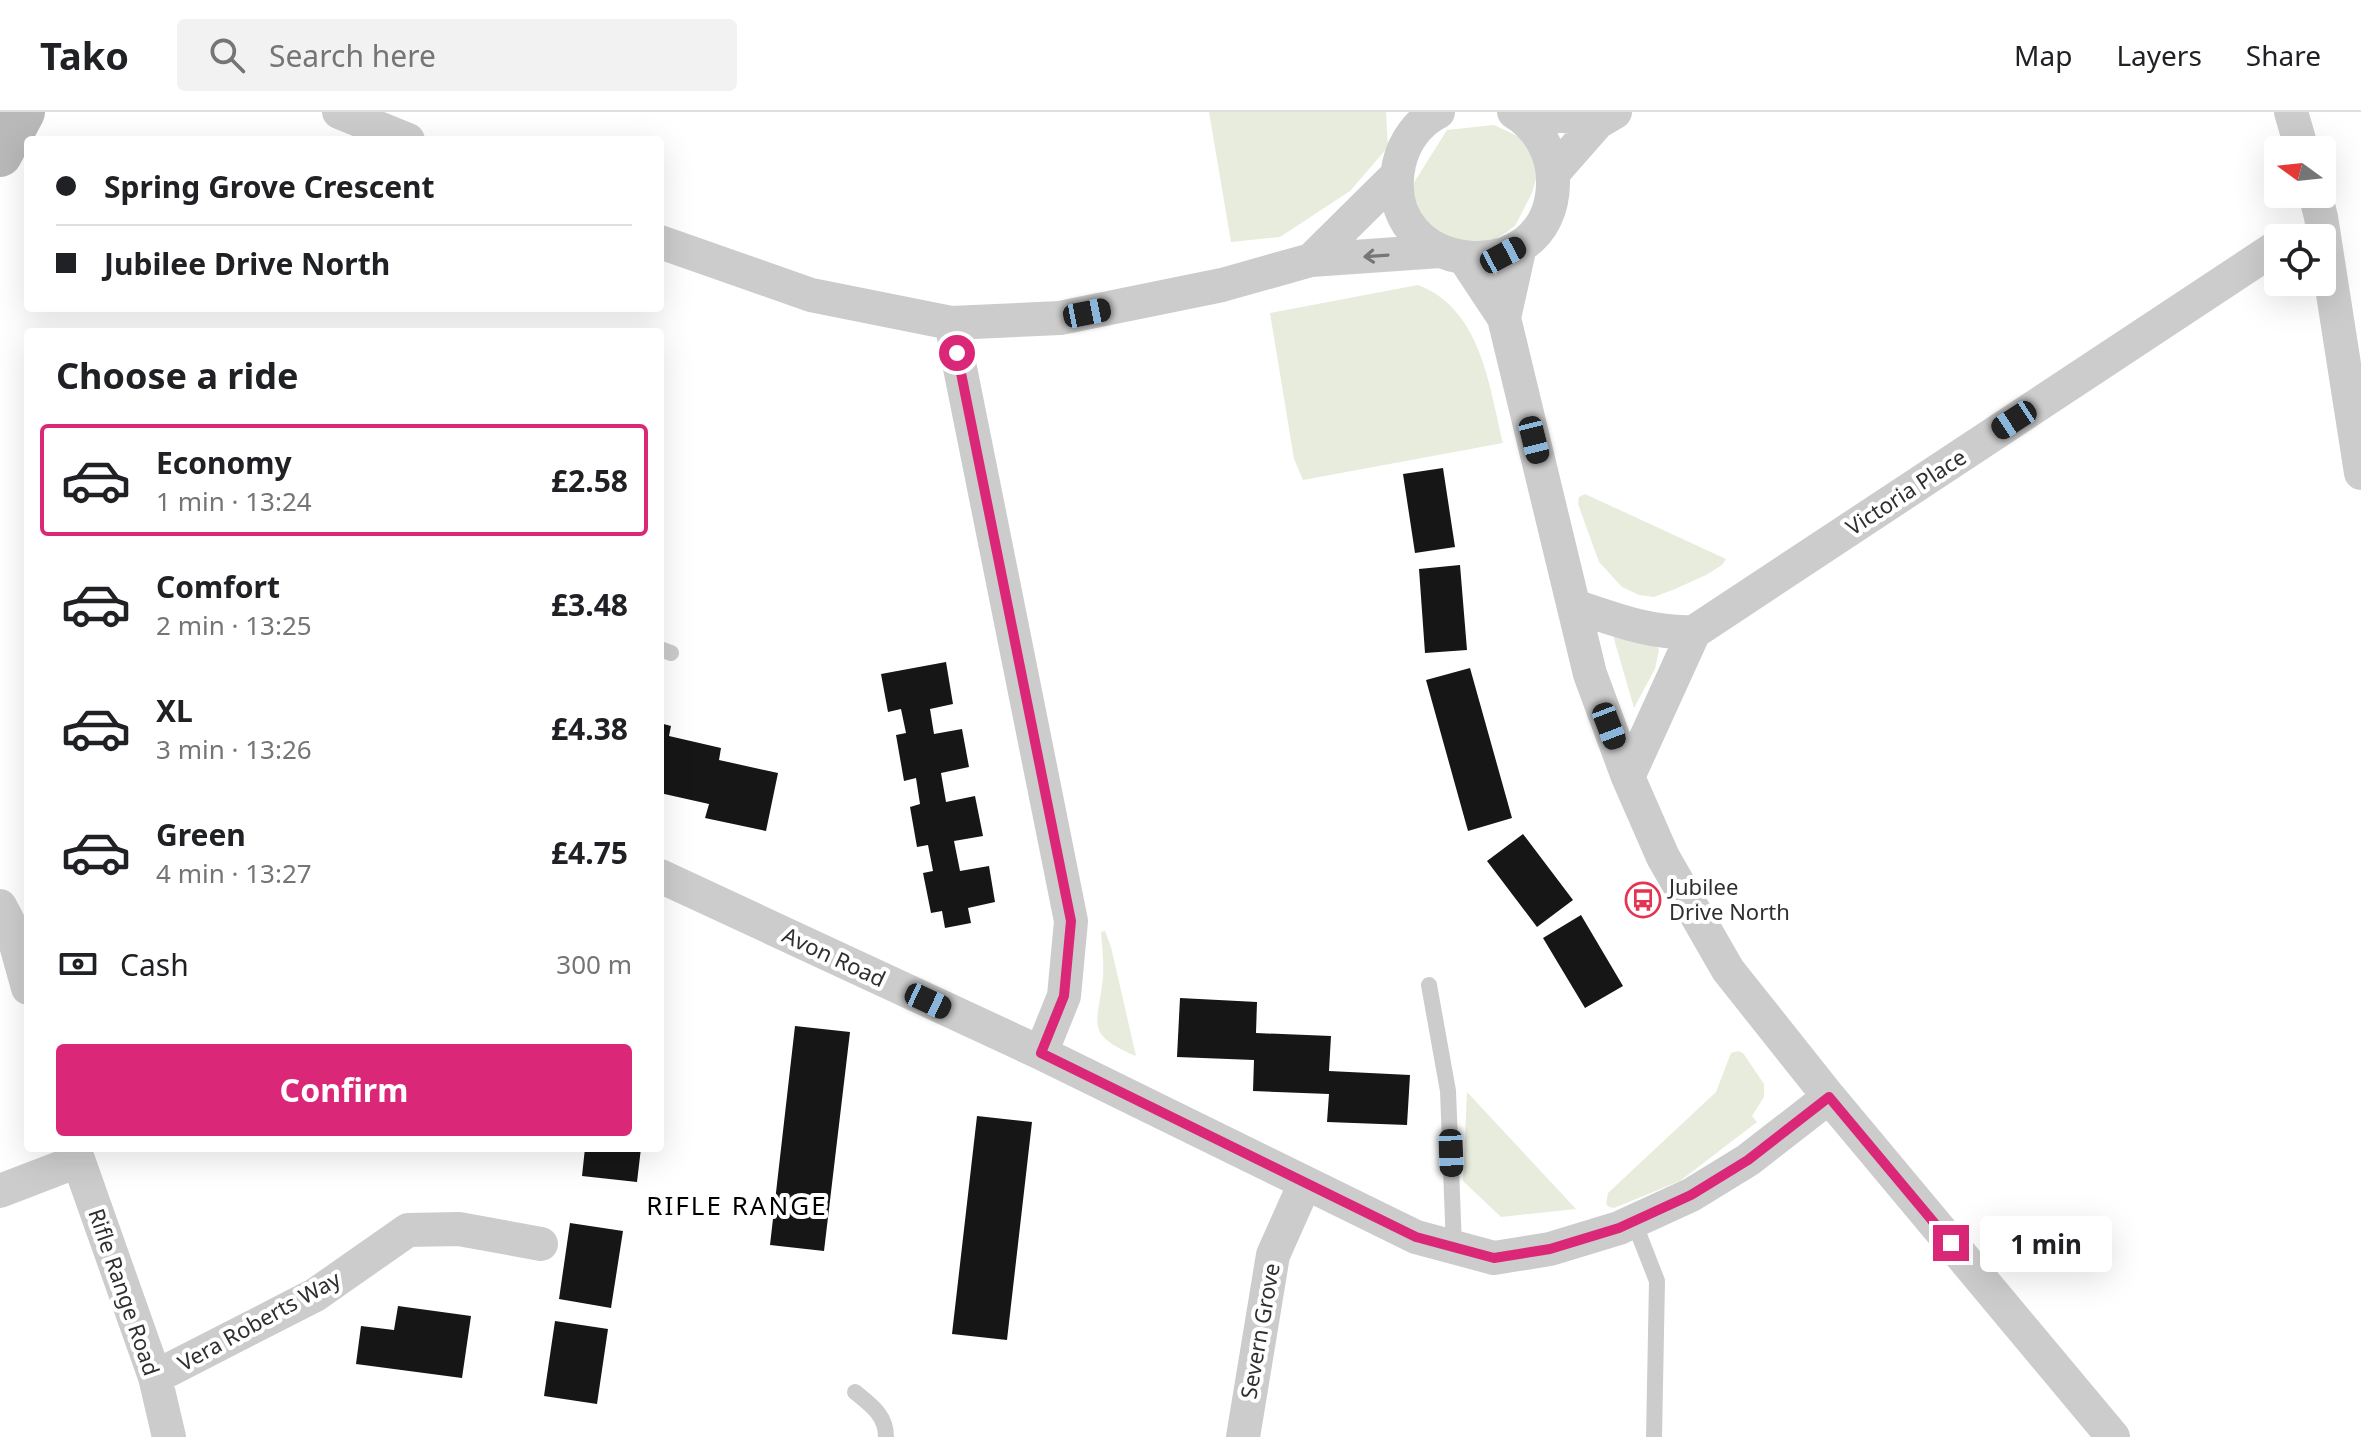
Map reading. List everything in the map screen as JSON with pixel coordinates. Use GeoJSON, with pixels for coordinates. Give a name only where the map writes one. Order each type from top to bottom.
{"type":"FeatureCollection","features":[{"type":"Feature","properties":{"kind":"main road"},"geometry":{"type":"LineString","coordinates":[[0,155],[23,112]]}},
{"type":"Feature","properties":{"kind":"street"},"geometry":{"type":"LineString","coordinates":[[339,112],[398,136]]}},
{"type":"Feature","properties":{"kind":"street"},"geometry":{"type":"LineString","coordinates":[[664,243],[811,295],[951,323],[1060,318],[1222,285],[1311,260],[1452,255],[1484,259],[1503,255],[1536,232],[1547,214],[1553,194],[1554,172],[1547,149],[1535,129],[1514,112]]}},
{"type":"Feature","properties":{"kind":"street"},"geometry":{"type":"LineString","coordinates":[[1541,112],[1607,117]]}},
{"type":"Feature","properties":{"kind":"street"},"geometry":{"type":"LineString","coordinates":[[2291,112],[2298,136]]}},
{"type":"Feature","properties":{"kind":"street"},"geometry":{"type":"LineString","coordinates":[[1554,172],[1607,117]]}},
{"type":"Feature","properties":{"kind":"street"},"geometry":{"type":"LineString","coordinates":[[1422,118],[1402,152],[1397,175],[1398,198],[1407,220],[1421,238],[1452,255],[1504,318],[1590,674],[1628,777],[1663,857],[1728,970],[1829,1097],[2113,1437]]}},
{"type":"Feature","properties":{"kind":"street"},"geometry":{"type":"LineString","coordinates":[[1311,260],[1397,175]]}},
{"type":"Feature","properties":{"kind":"street"},"geometry":{"type":"LineString","coordinates":[[2301,224],[2315,208]]}},
{"type":"Feature","properties":{"kind":"street"},"geometry":{"type":"LineString","coordinates":[[2318,208],[2361,473]]}},
{"type":"Feature","properties":{"kind":"street"},"geometry":{"type":"LineString","coordinates":[[1504,318],[1520,246]]}},
{"type":"Feature","properties":{"kind":"street","name":"Victoria Place"},"geometry":{"type":"LineString","coordinates":[[1694,632],[2264,255]]}},
{"type":"Feature","properties":{"kind":"street"},"geometry":{"type":"LineString","coordinates":[[951,323],[1071,921],[1064,996],[1041,1053]]}},
{"type":"Feature","properties":{"kind":"street"},"geometry":{"type":"LineString","coordinates":[[1574,606],[1667,633],[1694,632],[1628,777]]}},
{"type":"Feature","properties":{"kind":"street","name":"Avon Road"},"geometry":{"type":"LineString","coordinates":[[664,878],[1041,1053],[1416,1237],[1494,1258],[1550,1249],[1634,1222],[1691,1195],[1748,1160],[1829,1097]]}},
{"type":"Feature","properties":{"kind":"street"},"geometry":{"type":"LineString","coordinates":[[13,917],[24,969]]}},
{"type":"Feature","properties":{"kind":"street"},"geometry":{"type":"LineString","coordinates":[[0,1191],[76,1155]]}},
{"type":"Feature","properties":{"kind":"street","name":"Rifle Range Road"},"geometry":{"type":"LineString","coordinates":[[76,1155],[155,1377],[169,1437]]}},
{"type":"Feature","properties":{"kind":"street","name":"Severn Grove"},"geometry":{"type":"LineString","coordinates":[[1243,1437],[1273,1255],[1305,1183]]}},
{"type":"Feature","properties":{"kind":"street","name":"Vera Roberts Way"},"geometry":{"type":"LineString","coordinates":[[155,1377],[315,1295],[408,1230],[459,1229],[541,1244]]}},
{"type":"Feature","properties":{"kind":"lane"},"geometry":{"type":"LineString","coordinates":[[1429,985],[1448,1091],[1454,1247]]}},
{"type":"Feature","properties":{"kind":"lane"},"geometry":{"type":"LineString","coordinates":[[1634,1222],[1657,1281],[1654,1437]]}},
{"type":"Feature","properties":{"kind":"lane"},"geometry":{"type":"LineString","coordinates":[[855,1392],[879,1412],[886,1426],[886,1437]]}},
{"type":"Feature","properties":{"kind":"shaded area"},"geometry":{"type":"Polygon","coordinates":[[[1209,112],[1386,112],[1388,147],[1350,191],[1280,237],[1231,242],[1209,112]]]}},
{"type":"Feature","properties":{"kind":"shaded area"},"geometry":{"type":"Polygon","coordinates":[[[1494,125],[1526,140],[1542,158],[1532,193],[1515,226],[1481,248],[1450,241],[1416,221],[1413,184],[1447,130],[1494,125]]]}},
{"type":"Feature","properties":{"kind":"shaded area"},"geometry":{"type":"Polygon","coordinates":[[[1418,285],[1439,296],[1469,330],[1487,374],[1503,443],[1303,480],[1294,459],[1270,313],[1418,285]]]}},
{"type":"Feature","properties":{"kind":"shaded area"},"geometry":{"type":"Polygon","coordinates":[[[1585,494],[1726,559],[1706,575],[1675,589],[1654,597],[1639,595],[1622,587],[1599,562],[1578,504],[1579,497],[1585,494]]]}},
{"type":"Feature","properties":{"kind":"shaded area"},"geometry":{"type":"Polygon","coordinates":[[[1612,632],[1657,646],[1659,650],[1655,669],[1634,708],[1612,632]]]}},
{"type":"Feature","properties":{"kind":"shaded area"},"geometry":{"type":"Polygon","coordinates":[[[1105,931],[1136,1056],[1108,1041],[1098,1025],[1103,971],[1101,932],[1105,931]]]}},
{"type":"Feature","properties":{"kind":"shaded area"},"geometry":{"type":"Polygon","coordinates":[[[1731,1053],[1743,1053],[1764,1084],[1764,1097],[1752,1116],[1757,1122],[1680,1181],[1614,1208],[1609,1207],[1606,1204],[1608,1193],[1716,1092],[1731,1053]]]}},
{"type":"Feature","properties":{"kind":"shaded area"},"geometry":{"type":"Polygon","coordinates":[[[1467,1092],[1576,1209],[1501,1217],[1463,1181],[1467,1092]]]}},
{"type":"Feature","properties":{"kind":"building"},"geometry":{"type":"Polygon","coordinates":[[[1443,468],[1455,547],[1415,553],[1403,474],[1443,468]]]}},
{"type":"Feature","properties":{"kind":"building"},"geometry":{"type":"Polygon","coordinates":[[[1460,565],[1467,650],[1425,653],[1419,569],[1460,565]]]}},
{"type":"Feature","properties":{"kind":"building"},"geometry":{"type":"Polygon","coordinates":[[[946,662],[953,704],[930,709],[934,734],[962,729],[969,767],[941,773],[946,802],[975,796],[983,836],[954,841],[960,871],[989,866],[995,902],[968,908],[971,923],[945,928],[942,911],[931,913],[923,873],[933,871],[928,845],[917,847],[910,807],[920,804],[916,778],[904,781],[896,735],[906,733],[901,709],[888,712],[881,674],[946,662]]]}},
{"type":"Feature","properties":{"kind":"building"},"geometry":{"type":"Polygon","coordinates":[[[1470,668],[1512,818],[1468,831],[1426,680],[1470,668]]]}},
{"type":"Feature","properties":{"kind":"building"},"geometry":{"type":"Polygon","coordinates":[[[664,724],[671,726],[669,736],[721,748],[719,760],[778,773],[766,831],[705,818],[709,804],[664,794],[664,724]]]}},
{"type":"Feature","properties":{"kind":"building"},"geometry":{"type":"Polygon","coordinates":[[[1523,834],[1573,900],[1537,927],[1487,861],[1523,834]]]}},
{"type":"Feature","properties":{"kind":"building"},"geometry":{"type":"Polygon","coordinates":[[[1581,915],[1623,986],[1585,1008],[1543,938],[1581,915]]]}},
{"type":"Feature","properties":{"kind":"building"},"geometry":{"type":"Polygon","coordinates":[[[1180,998],[1257,1002],[1256,1033],[1331,1036],[1329,1071],[1410,1075],[1407,1125],[1327,1122],[1329,1094],[1253,1091],[1254,1060],[1177,1057],[1180,998]]]}},
{"type":"Feature","properties":{"kind":"building"},"geometry":{"type":"Polygon","coordinates":[[[795,1026],[850,1032],[824,1251],[770,1245],[795,1026]]]}},
{"type":"Feature","properties":{"kind":"building"},"geometry":{"type":"Polygon","coordinates":[[[977,1116],[1032,1122],[1007,1340],[952,1334],[977,1116]]]}},
{"type":"Feature","properties":{"kind":"building"},"geometry":{"type":"Polygon","coordinates":[[[585,1152],[641,1152],[637,1182],[582,1176],[585,1152]]]}},
{"type":"Feature","properties":{"kind":"building"},"geometry":{"type":"Polygon","coordinates":[[[570,1223],[623,1231],[611,1308],[559,1299],[570,1223]]]}},
{"type":"Feature","properties":{"kind":"building"},"geometry":{"type":"Polygon","coordinates":[[[398,1306],[471,1316],[462,1378],[356,1364],[361,1326],[394,1330],[398,1306]]]}},
{"type":"Feature","properties":{"kind":"building"},"geometry":{"type":"Polygon","coordinates":[[[555,1321],[608,1329],[597,1404],[544,1396],[555,1321]]]}},
{"type":"Feature","properties":{"kind":"place","name":"Jubilee Drive North"},"geometry":{"type":"Point","coordinates":[1643,900]}},
{"type":"Feature","properties":{"kind":"district","name":"RIFLE RANGE"},"geometry":{"type":"Point","coordinates":[737,1206]}},
{"type":"Feature","properties":{"kind":"route"},"geometry":{"type":"LineString","coordinates":[[957,353],[1071,921],[1064,996],[1041,1053],[1416,1237],[1494,1258],[1550,1249],[1619,1228],[1691,1195],[1748,1160],[1829,1097],[1951,1243]]}}]}
